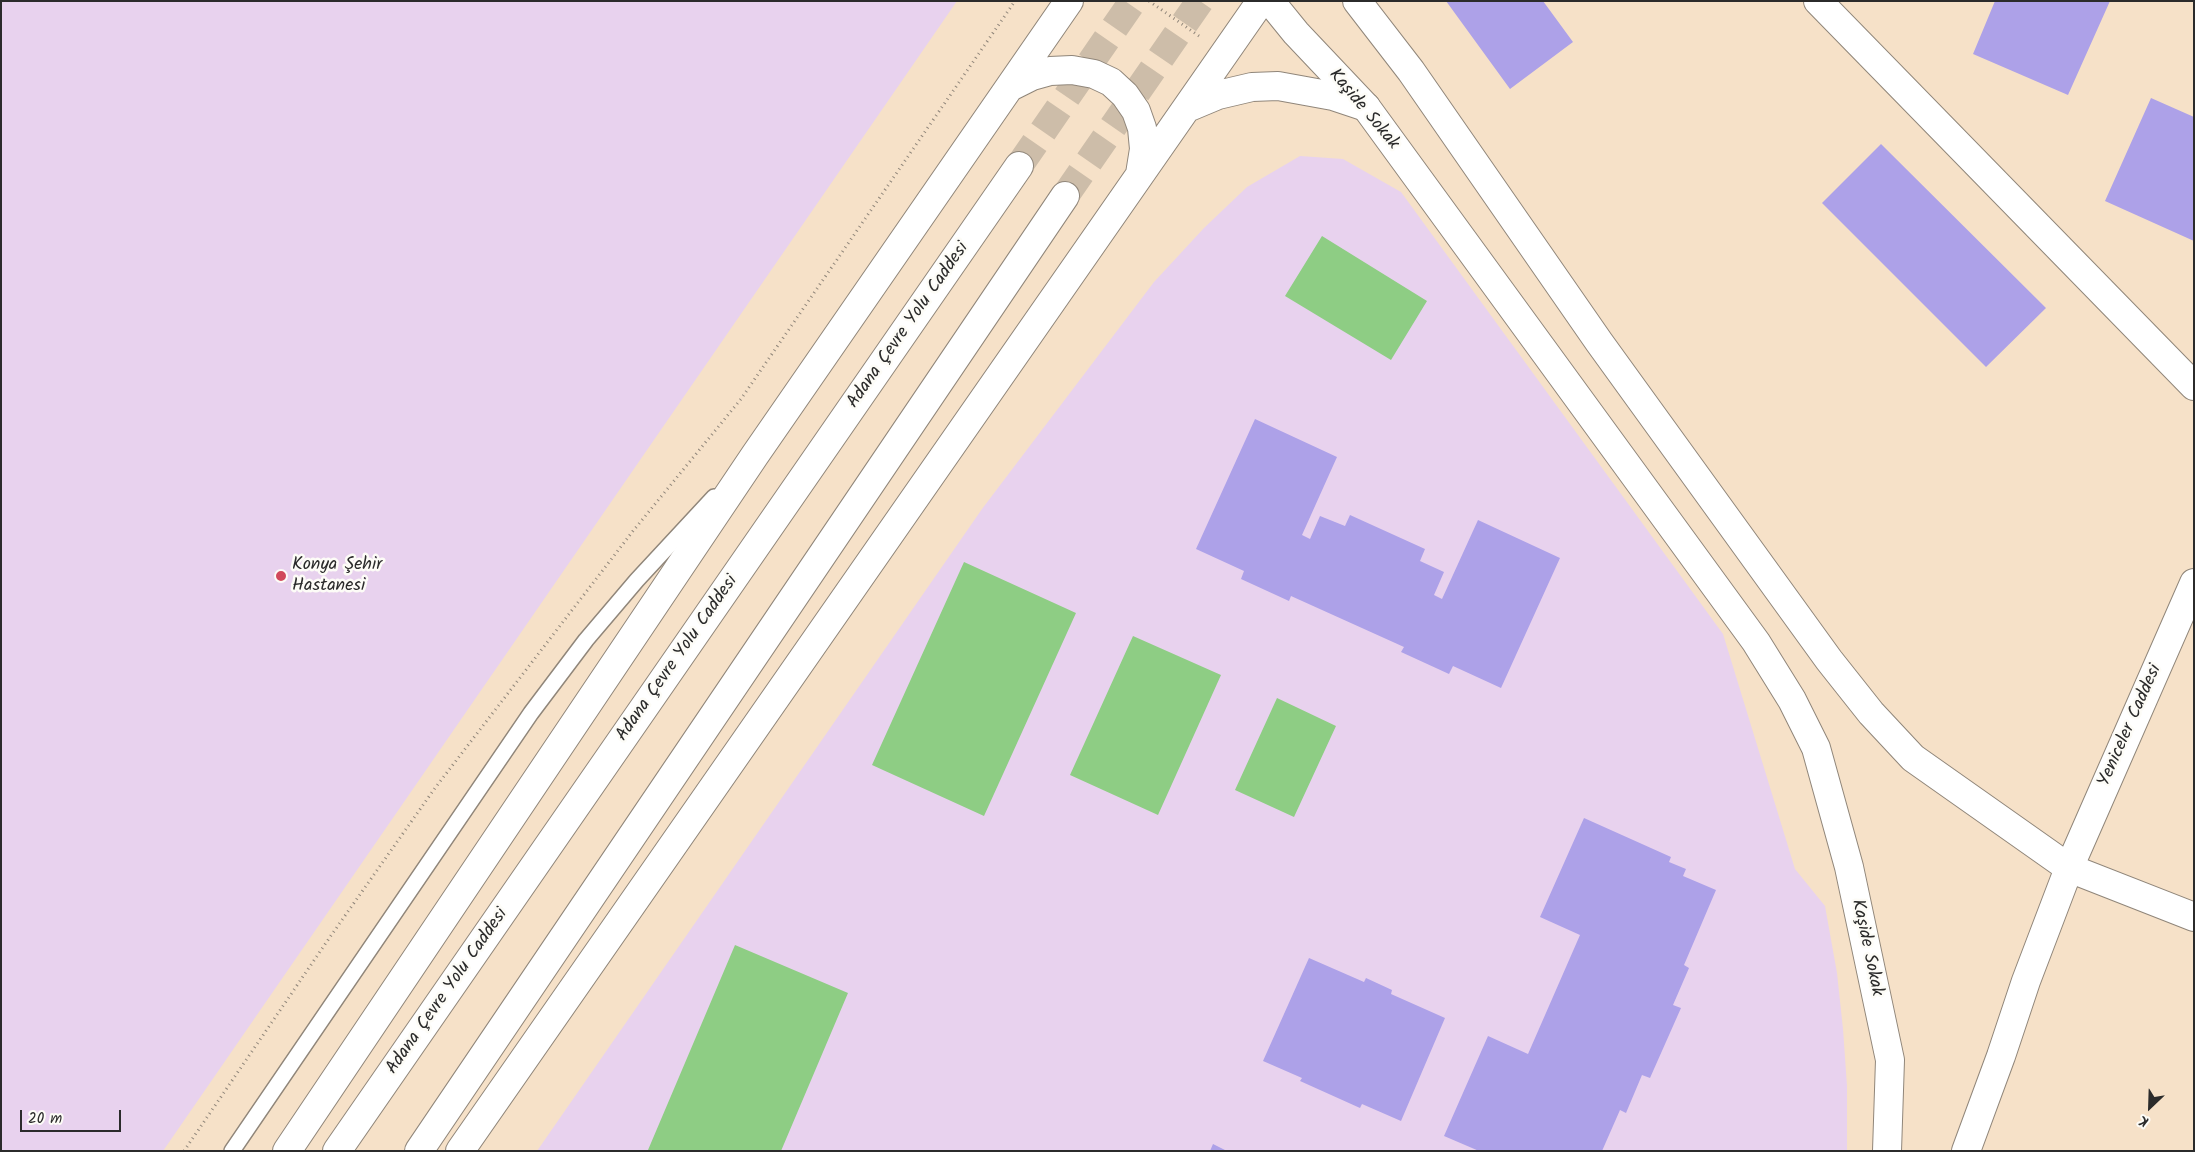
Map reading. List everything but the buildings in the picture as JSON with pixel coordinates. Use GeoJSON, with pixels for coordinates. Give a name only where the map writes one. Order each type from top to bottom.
{"type":"FeatureCollection","features":[{"type":"Feature","properties":{"kind":"main road"},"geometry":{"type":"LineString","coordinates":[[286,1151],[755,455],[1070,1]]}},
{"type":"Feature","properties":{"kind":"main road"},"geometry":{"type":"LineString","coordinates":[[460,1151],[1261,1]]}},
{"type":"Feature","properties":{"kind":"main road","name":"Kaşide Sokak"},"geometry":{"type":"LineString","coordinates":[[1270,1],[1296,33],[1366,107],[1756,642],[1792,700],[1816,748],[1849,867],[1890,1060],[1887,1151]]}},
{"type":"Feature","properties":{"kind":"main road"},"geometry":{"type":"LineString","coordinates":[[1356,1],[1412,71],[1599,342],[1829,660],[1870,713],[1913,758],[2069,868],[2194,917]]}},
{"type":"Feature","properties":{"kind":"main road"},"geometry":{"type":"LineString","coordinates":[[1818,1],[2194,386]]}},
{"type":"Feature","properties":{"kind":"main road"},"geometry":{"type":"LineString","coordinates":[[1012,86],[1032,76],[1050,71],[1072,70],[1094,74],[1111,82],[1125,95],[1136,111],[1142,128],[1144,150],[1139,176]]}},
{"type":"Feature","properties":{"kind":"main road"},"geometry":{"type":"LineString","coordinates":[[1187,108],[1218,95],[1252,87],[1278,86],[1332,96],[1366,107]]}},
{"type":"Feature","properties":{"kind":"main road","name":"Adana Çevre Yolu Caddesi"},"geometry":{"type":"LineString","coordinates":[[338,1151],[1019,166]]}},
{"type":"Feature","properties":{"kind":"main road"},"geometry":{"type":"LineString","coordinates":[[419,1151],[1065,196]]}},
{"type":"Feature","properties":{"kind":"main road","name":"Yeniceler Caddesi"},"geometry":{"type":"LineString","coordinates":[[1966,1151],[2069,868],[2194,583]]}},
{"type":"Feature","properties":{"kind":"lane"},"geometry":{"type":"LineString","coordinates":[[232,1151],[548,691],[586,640],[637,580],[755,455]]}},
{"type":"Feature","properties":{"kind":"path"},"geometry":{"type":"LineString","coordinates":[[184,1151],[330,937],[435,788],[633,531],[741,399],[1015,1]]}},
{"type":"Feature","properties":{"kind":"path"},"geometry":{"type":"LineString","coordinates":[[1149,1],[1225,54]]}},
{"type":"Feature","properties":{"kind":"shaded area","name":"Konya Şehir Hastanesi"},"geometry":{"type":"Polygon","coordinates":[[[1,1],[957,1],[163,1151],[1,1151],[1,1]]]}},
{"type":"Feature","properties":{"kind":"shaded area"},"geometry":{"type":"Polygon","coordinates":[[[1300,156],[1343,159],[1401,192],[1723,634],[1795,869],[1825,906],[1837,973],[1843,1029],[1847,1086],[1847,1151],[537,1151],[982,509],[1154,282],[1204,228],[1247,187],[1300,156]]]}},
{"type":"Feature","properties":{"kind":"green space"},"geometry":{"type":"Polygon","coordinates":[[[1322,236],[1427,301],[1391,360],[1285,296],[1322,236]]]}},
{"type":"Feature","properties":{"kind":"green space"},"geometry":{"type":"Polygon","coordinates":[[[964,562],[1076,613],[984,816],[872,765],[964,562]]]}},
{"type":"Feature","properties":{"kind":"green space"},"geometry":{"type":"Polygon","coordinates":[[[1133,636],[1221,675],[1158,815],[1070,775],[1133,636]]]}},
{"type":"Feature","properties":{"kind":"green space"},"geometry":{"type":"Polygon","coordinates":[[[1277,698],[1336,726],[1294,817],[1235,790],[1277,698]]]}},
{"type":"Feature","properties":{"kind":"green space"},"geometry":{"type":"Polygon","coordinates":[[[735,945],[848,993],[781,1151],[650,1151],[648,1150],[735,945]]]}},
{"type":"Feature","properties":{"kind":"tunnel"},"geometry":{"type":"LineString","coordinates":[[1019,166],[1133,1]]}},
{"type":"Feature","properties":{"kind":"tunnel"},"geometry":{"type":"LineString","coordinates":[[1065,196],[1200,1]]}},
{"type":"Feature","properties":{"kind":"place","name":"Konya Şehir Hastanesi"},"geometry":{"type":"Point","coordinates":[281,576]}}]}
